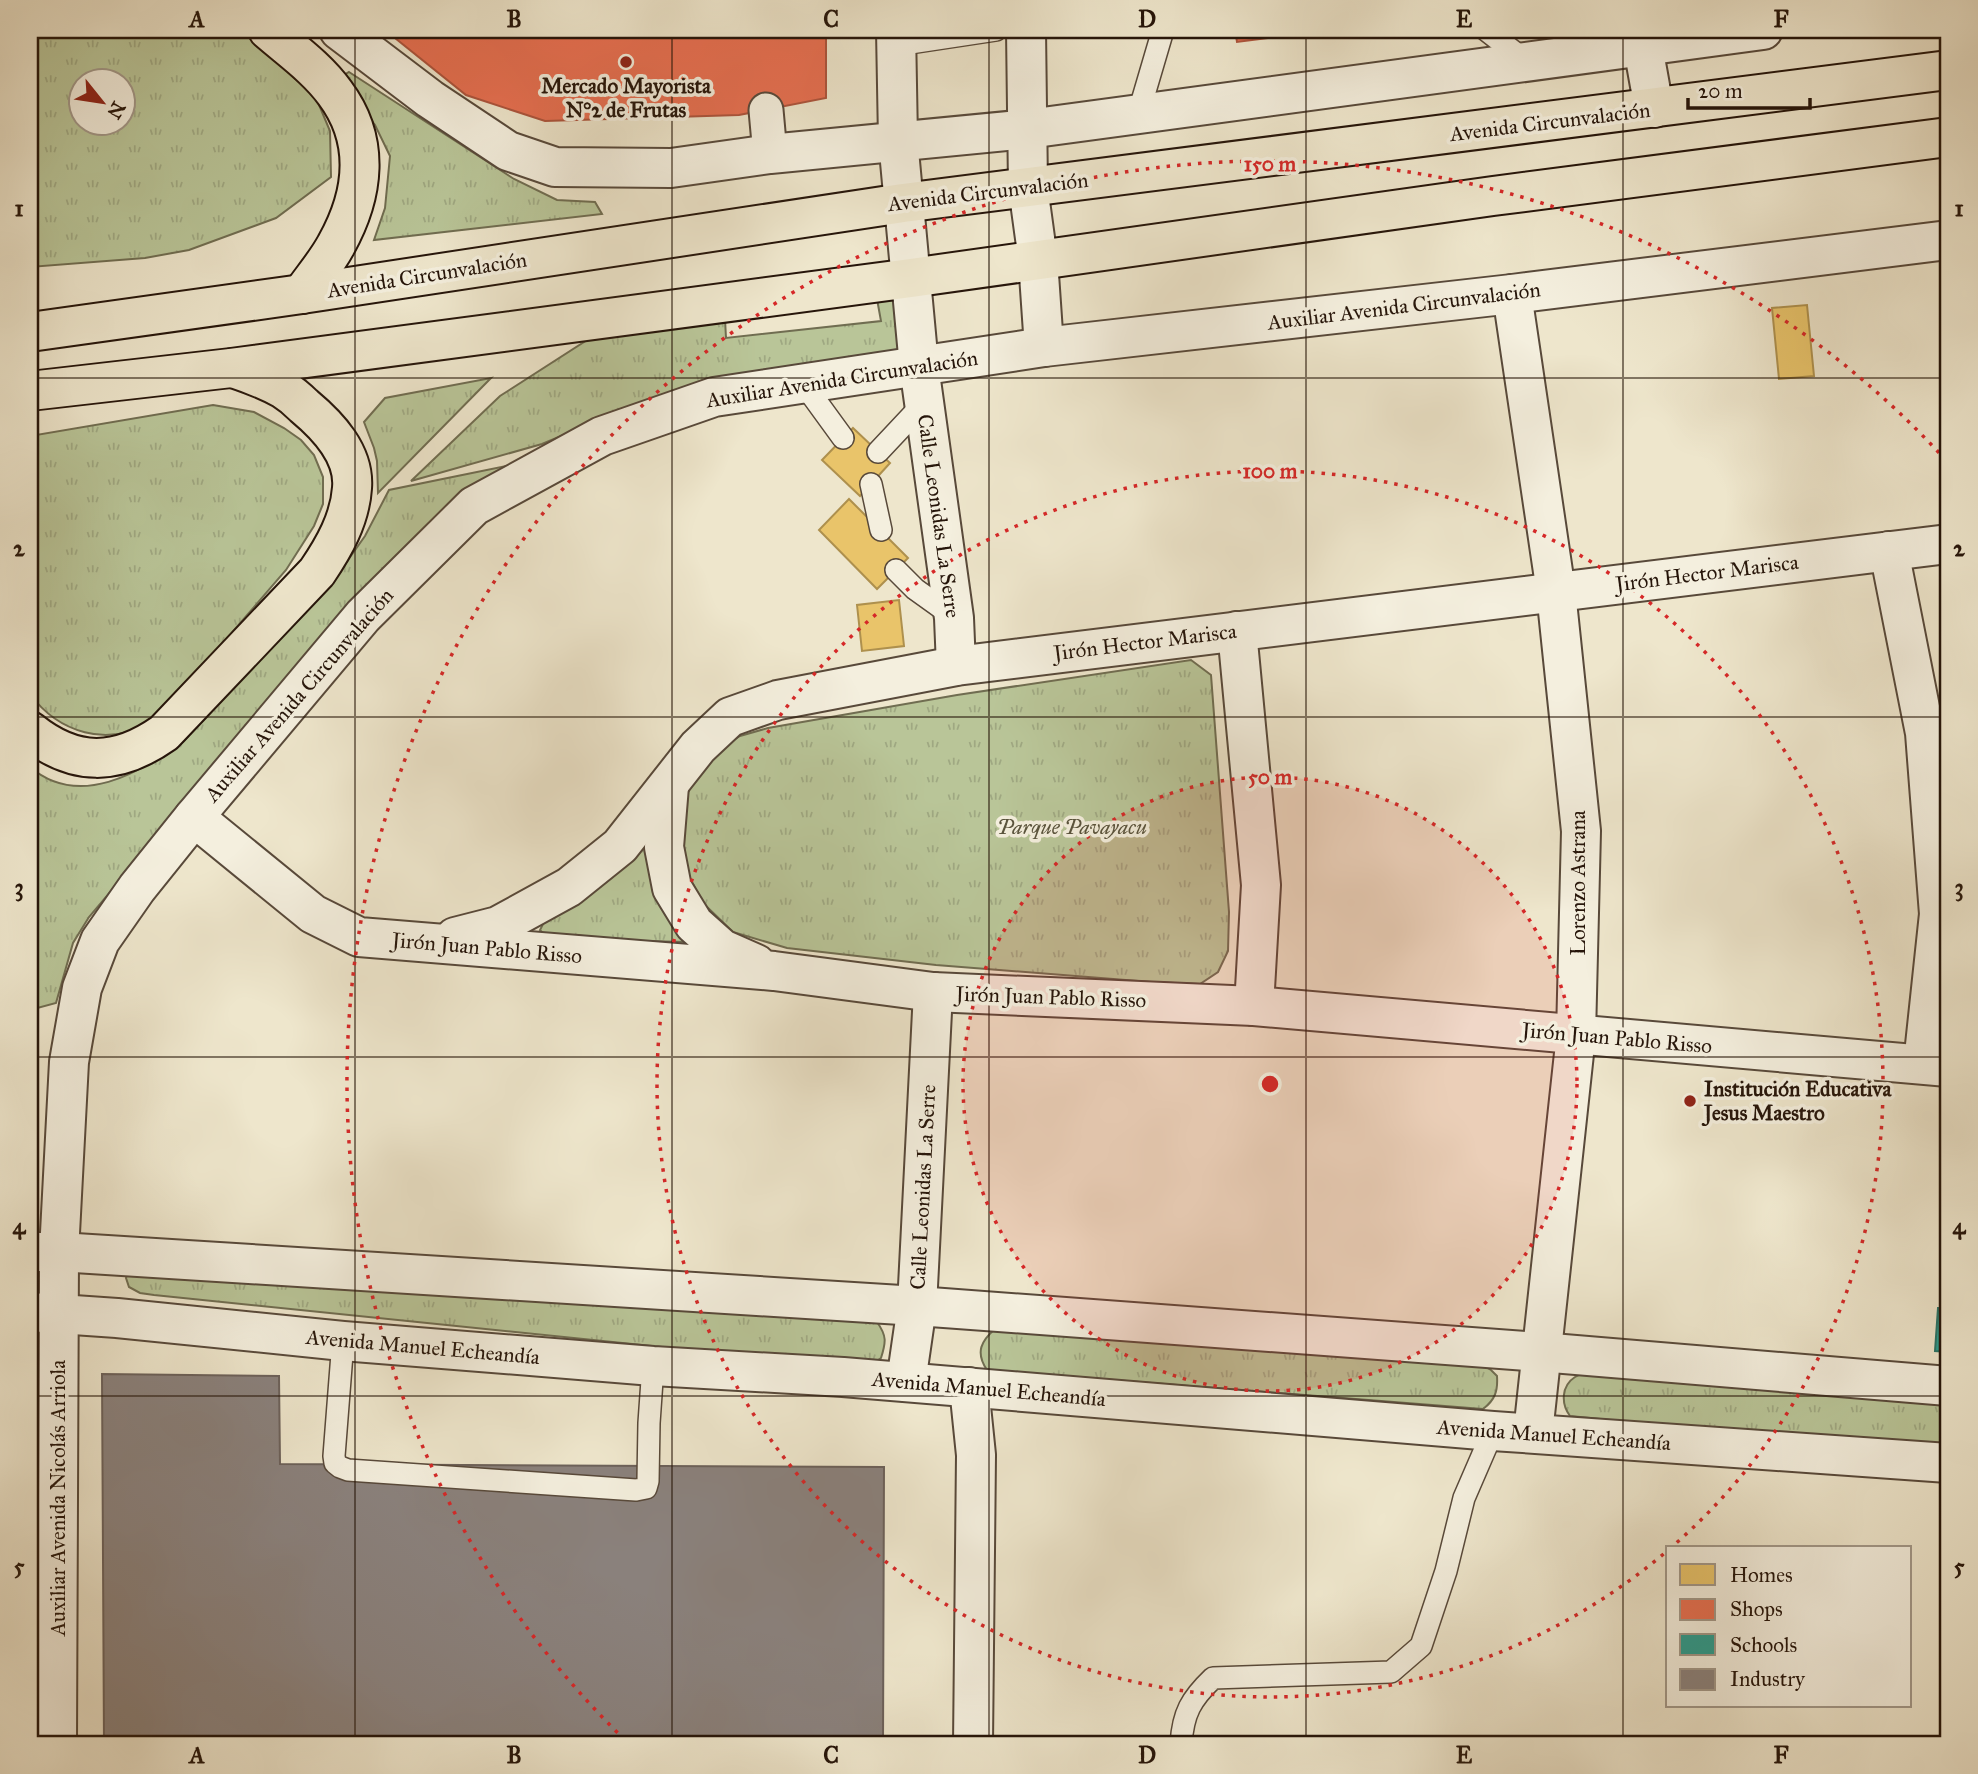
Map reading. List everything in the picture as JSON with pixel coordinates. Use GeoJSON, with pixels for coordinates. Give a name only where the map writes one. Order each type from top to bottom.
{"type":"FeatureCollection","features":[{"type":"Feature","properties":{"kind":"main road"},"geometry":{"type":"LineString","coordinates":[[268,30],[320,75],[334,91],[354,128],[361,156],[356,198],[341,234],[302,294]]}},
{"type":"Feature","properties":{"kind":"main road","name":"Avenida Circunvalación"},"geometry":{"type":"LineString","coordinates":[[40,331],[903,203],[1948,70]]}},
{"type":"Feature","properties":{"kind":"main road"},"geometry":{"type":"LineString","coordinates":[[45,389],[231,368],[911,278],[1493,196],[1948,137]]}},
{"type":"Feature","properties":{"kind":"main road"},"geometry":{"type":"LineString","coordinates":[[30,731],[47,744],[89,758],[131,753],[148,744],[164,733],[317,572],[330,552],[342,530],[353,485],[348,461],[339,442],[324,423],[286,391],[260,377],[231,368]]}},
{"type":"Feature","properties":{"kind":"street"},"geometry":{"type":"LineString","coordinates":[[339,30],[430,99],[508,151],[555,167],[671,168],[770,154],[1028,129],[1138,115],[1527,62],[1642,38],[1763,30]]}},
{"type":"Feature","properties":{"kind":"street"},"geometry":{"type":"LineString","coordinates":[[1026,30],[1028,187],[1038,260],[1044,347]]}},
{"type":"Feature","properties":{"kind":"street","name":"Calle Leonidas La Serre"},"geometry":{"type":"LineString","coordinates":[[897,37],[898,140],[903,203],[921,384],[954,618],[956,666]]}},
{"type":"Feature","properties":{"kind":"street"},"geometry":{"type":"LineString","coordinates":[[1642,38],[1654,108]]}},
{"type":"Feature","properties":{"kind":"street"},"geometry":{"type":"LineString","coordinates":[[766,110],[770,154]]}},
{"type":"Feature","properties":{"kind":"street","name":"Auxiliar Avenida Circunvalación"},"geometry":{"type":"LineString","coordinates":[[45,1252],[69,1062],[82,988],[100,941],[137,888],[194,817],[363,616],[474,506],[602,436],[714,397],[803,383],[921,384],[1044,347],[1512,294],[1948,240]]}},
{"type":"Feature","properties":{"kind":"street","name":"Lorenzo Astrana"},"geometry":{"type":"LineString","coordinates":[[1512,294],[1556,592],[1581,831],[1576,1035],[1533,1433]]}},
{"type":"Feature","properties":{"kind":"street","name":"Jirón Hector Marisca"},"geometry":{"type":"LineString","coordinates":[[429,943],[498,926],[569,887],[620,846],[698,747],[730,717],[778,699],[956,666],[1948,544]]}},
{"type":"Feature","properties":{"kind":"street"},"geometry":{"type":"LineString","coordinates":[[1889,551],[1925,733],[1939,914],[1936,1065]]}},
{"type":"Feature","properties":{"kind":"street"},"geometry":{"type":"LineString","coordinates":[[1237,631],[1261,885],[1254,1006]]}},
{"type":"Feature","properties":{"kind":"street"},"geometry":{"type":"LineString","coordinates":[[669,786],[664,846],[672,888],[694,924],[722,949],[774,971]]}},
{"type":"Feature","properties":{"kind":"street","name":"Jirón Juan Pablo Risso"},"geometry":{"type":"LineString","coordinates":[[194,817],[313,914],[359,937],[774,971],[933,992],[1254,1006],[1936,1065]]}},
{"type":"Feature","properties":{"kind":"street","name":"Calle Leonidas La Serre"},"geometry":{"type":"LineString","coordinates":[[906,1382],[917,1306],[933,992]]}},
{"type":"Feature","properties":{"kind":"street"},"geometry":{"type":"LineString","coordinates":[[45,1252],[917,1306],[1540,1352],[1948,1386]]}},
{"type":"Feature","properties":{"kind":"street","name":"Auxiliar Avenida Nicolás Arriola"},"geometry":{"type":"LineString","coordinates":[[45,1252],[44,1313],[57,1744]]}},
{"type":"Feature","properties":{"kind":"street","name":"Avenida Manuel Echeandía"},"geometry":{"type":"LineString","coordinates":[[44,1313],[653,1366],[906,1382],[1493,1431],[1948,1463]]}},
{"type":"Feature","properties":{"kind":"street"},"geometry":{"type":"LineString","coordinates":[[969,1387],[976,1455],[973,1744]]}},
{"type":"Feature","properties":{"kind":"lane"},"geometry":{"type":"LineString","coordinates":[[897,37],[996,30]]}},
{"type":"Feature","properties":{"kind":"lane"},"geometry":{"type":"LineString","coordinates":[[1138,115],[1163,30]]}},
{"type":"Feature","properties":{"kind":"lane"},"geometry":{"type":"LineString","coordinates":[[1486,30],[1527,62]]}},
{"type":"Feature","properties":{"kind":"lane"},"geometry":{"type":"LineString","coordinates":[[803,383],[843,438]]}},
{"type":"Feature","properties":{"kind":"lane"},"geometry":{"type":"LineString","coordinates":[[878,452],[921,384]]}},
{"type":"Feature","properties":{"kind":"lane"},"geometry":{"type":"LineString","coordinates":[[871,484],[881,530]]}},
{"type":"Feature","properties":{"kind":"lane"},"geometry":{"type":"LineString","coordinates":[[896,570],[915,589],[954,618]]}},
{"type":"Feature","properties":{"kind":"lane"},"geometry":{"type":"LineString","coordinates":[[343,1341],[334,1456],[335,1463],[348,1470],[623,1489],[646,1488],[653,1366]]}},
{"type":"Feature","properties":{"kind":"lane"},"geometry":{"type":"LineString","coordinates":[[1181,1744],[1182,1724],[1196,1694],[1213,1678],[1391,1672],[1421,1646],[1446,1571],[1464,1498],[1493,1431]]}},
{"type":"Feature","properties":{"kind":"green space"},"geometry":{"type":"Polygon","coordinates":[[[30,30],[245,30],[317,100],[330,131],[331,177],[276,218],[189,250],[145,258],[30,267],[30,30]]]}},
{"type":"Feature","properties":{"kind":"green space"},"geometry":{"type":"Polygon","coordinates":[[[349,72],[514,179],[557,200],[595,202],[602,214],[374,240],[385,208],[390,156],[375,125],[339,78],[349,72]]]}},
{"type":"Feature","properties":{"kind":"green space"},"geometry":{"type":"Polygon","coordinates":[[[901,295],[909,355],[614,414],[542,444],[411,481],[500,396],[595,335],[725,319],[726,338],[881,321],[877,299],[901,295]]]}},
{"type":"Feature","properties":{"kind":"green space"},"geometry":{"type":"Polygon","coordinates":[[[491,378],[378,493],[377,461],[364,422],[385,398],[491,378]]]}},
{"type":"Feature","properties":{"kind":"green space"},"geometry":{"type":"Polygon","coordinates":[[[213,405],[254,412],[301,440],[314,455],[323,477],[323,504],[314,526],[286,570],[156,717],[134,729],[117,734],[101,735],[69,727],[41,707],[30,694],[30,436],[213,405]]]}},
{"type":"Feature","properties":{"kind":"green space"},"geometry":{"type":"Polygon","coordinates":[[[526,462],[347,612],[89,917],[73,943],[56,1003],[30,1010],[30,767],[49,779],[68,785],[88,786],[128,775],[166,754],[183,742],[333,581],[365,536],[389,490],[526,462]]]}},
{"type":"Feature","properties":{"kind":"green space","name":"Parque Pavayacu"},"geometry":{"type":"Polygon","coordinates":[[[1191,660],[1211,675],[1229,912],[1228,951],[1218,972],[1200,984],[936,965],[787,948],[733,932],[704,904],[688,875],[676,834],[681,805],[696,776],[720,748],[740,736],[768,728],[957,695],[1191,660]]]}},
{"type":"Feature","properties":{"kind":"green space"},"geometry":{"type":"Polygon","coordinates":[[[650,825],[688,942],[548,939],[540,930],[547,916],[650,825]]]}},
{"type":"Feature","properties":{"kind":"green space"},"geometry":{"type":"Polygon","coordinates":[[[129,1269],[877,1322],[883,1331],[885,1343],[881,1358],[867,1368],[154,1295],[140,1293],[129,1287],[126,1278],[129,1269]]]}},
{"type":"Feature","properties":{"kind":"green space"},"geometry":{"type":"Polygon","coordinates":[[[996,1328],[1482,1365],[1497,1376],[1497,1386],[1493,1399],[1483,1409],[987,1370],[981,1358],[981,1347],[996,1328]]]}},
{"type":"Feature","properties":{"kind":"green space"},"geometry":{"type":"Polygon","coordinates":[[[30,1356],[35,1359],[37,1744],[30,1744],[30,1356]]]}},
{"type":"Feature","properties":{"kind":"green space"},"geometry":{"type":"Polygon","coordinates":[[[1603,1370],[1948,1401],[1948,1451],[1943,1453],[1570,1416],[1564,1401],[1567,1385],[1578,1375],[1603,1370]]]}},
{"type":"Feature","properties":{"kind":"building: Homes"},"geometry":{"type":"Polygon","coordinates":[[[1807,305],[1814,376],[1779,379],[1772,308],[1807,305]]]}},
{"type":"Feature","properties":{"kind":"building: Homes"},"geometry":{"type":"Polygon","coordinates":[[[853,428],[890,463],[860,496],[822,460],[853,428]]]}},
{"type":"Feature","properties":{"kind":"building: Homes"},"geometry":{"type":"Polygon","coordinates":[[[849,499],[908,558],[877,589],[819,530],[849,499]]]}},
{"type":"Feature","properties":{"kind":"building: Homes"},"geometry":{"type":"Polygon","coordinates":[[[899,600],[904,646],[862,651],[857,605],[899,600]]]}},
{"type":"Feature","properties":{"kind":"building: Shops","name":"Mercado Mayorista N°2 de Frutas"},"geometry":{"type":"Polygon","coordinates":[[[385,30],[826,30],[826,98],[739,115],[545,121],[466,95],[385,30]]]}},
{"type":"Feature","properties":{"kind":"building: Shops"},"geometry":{"type":"Polygon","coordinates":[[[1235,30],[1331,30],[1237,42],[1235,30]]]}},
{"type":"Feature","properties":{"kind":"building: Schools"},"geometry":{"type":"Polygon","coordinates":[[[1938,1308],[1948,1309],[1948,1352],[1935,1351],[1938,1308]]]}},
{"type":"Feature","properties":{"kind":"building: Industry"},"geometry":{"type":"Polygon","coordinates":[[[102,1374],[279,1376],[280,1464],[884,1467],[883,1744],[104,1744],[102,1374]]]}},
{"type":"Feature","properties":{"kind":"place","name":"Mercado Mayorista N°2 de Frutas"},"geometry":{"type":"Point","coordinates":[626,62]}},
{"type":"Feature","properties":{"kind":"place","name":"Institución Educativa Jesus Maestro"},"geometry":{"type":"Point","coordinates":[1690,1101]}}]}
